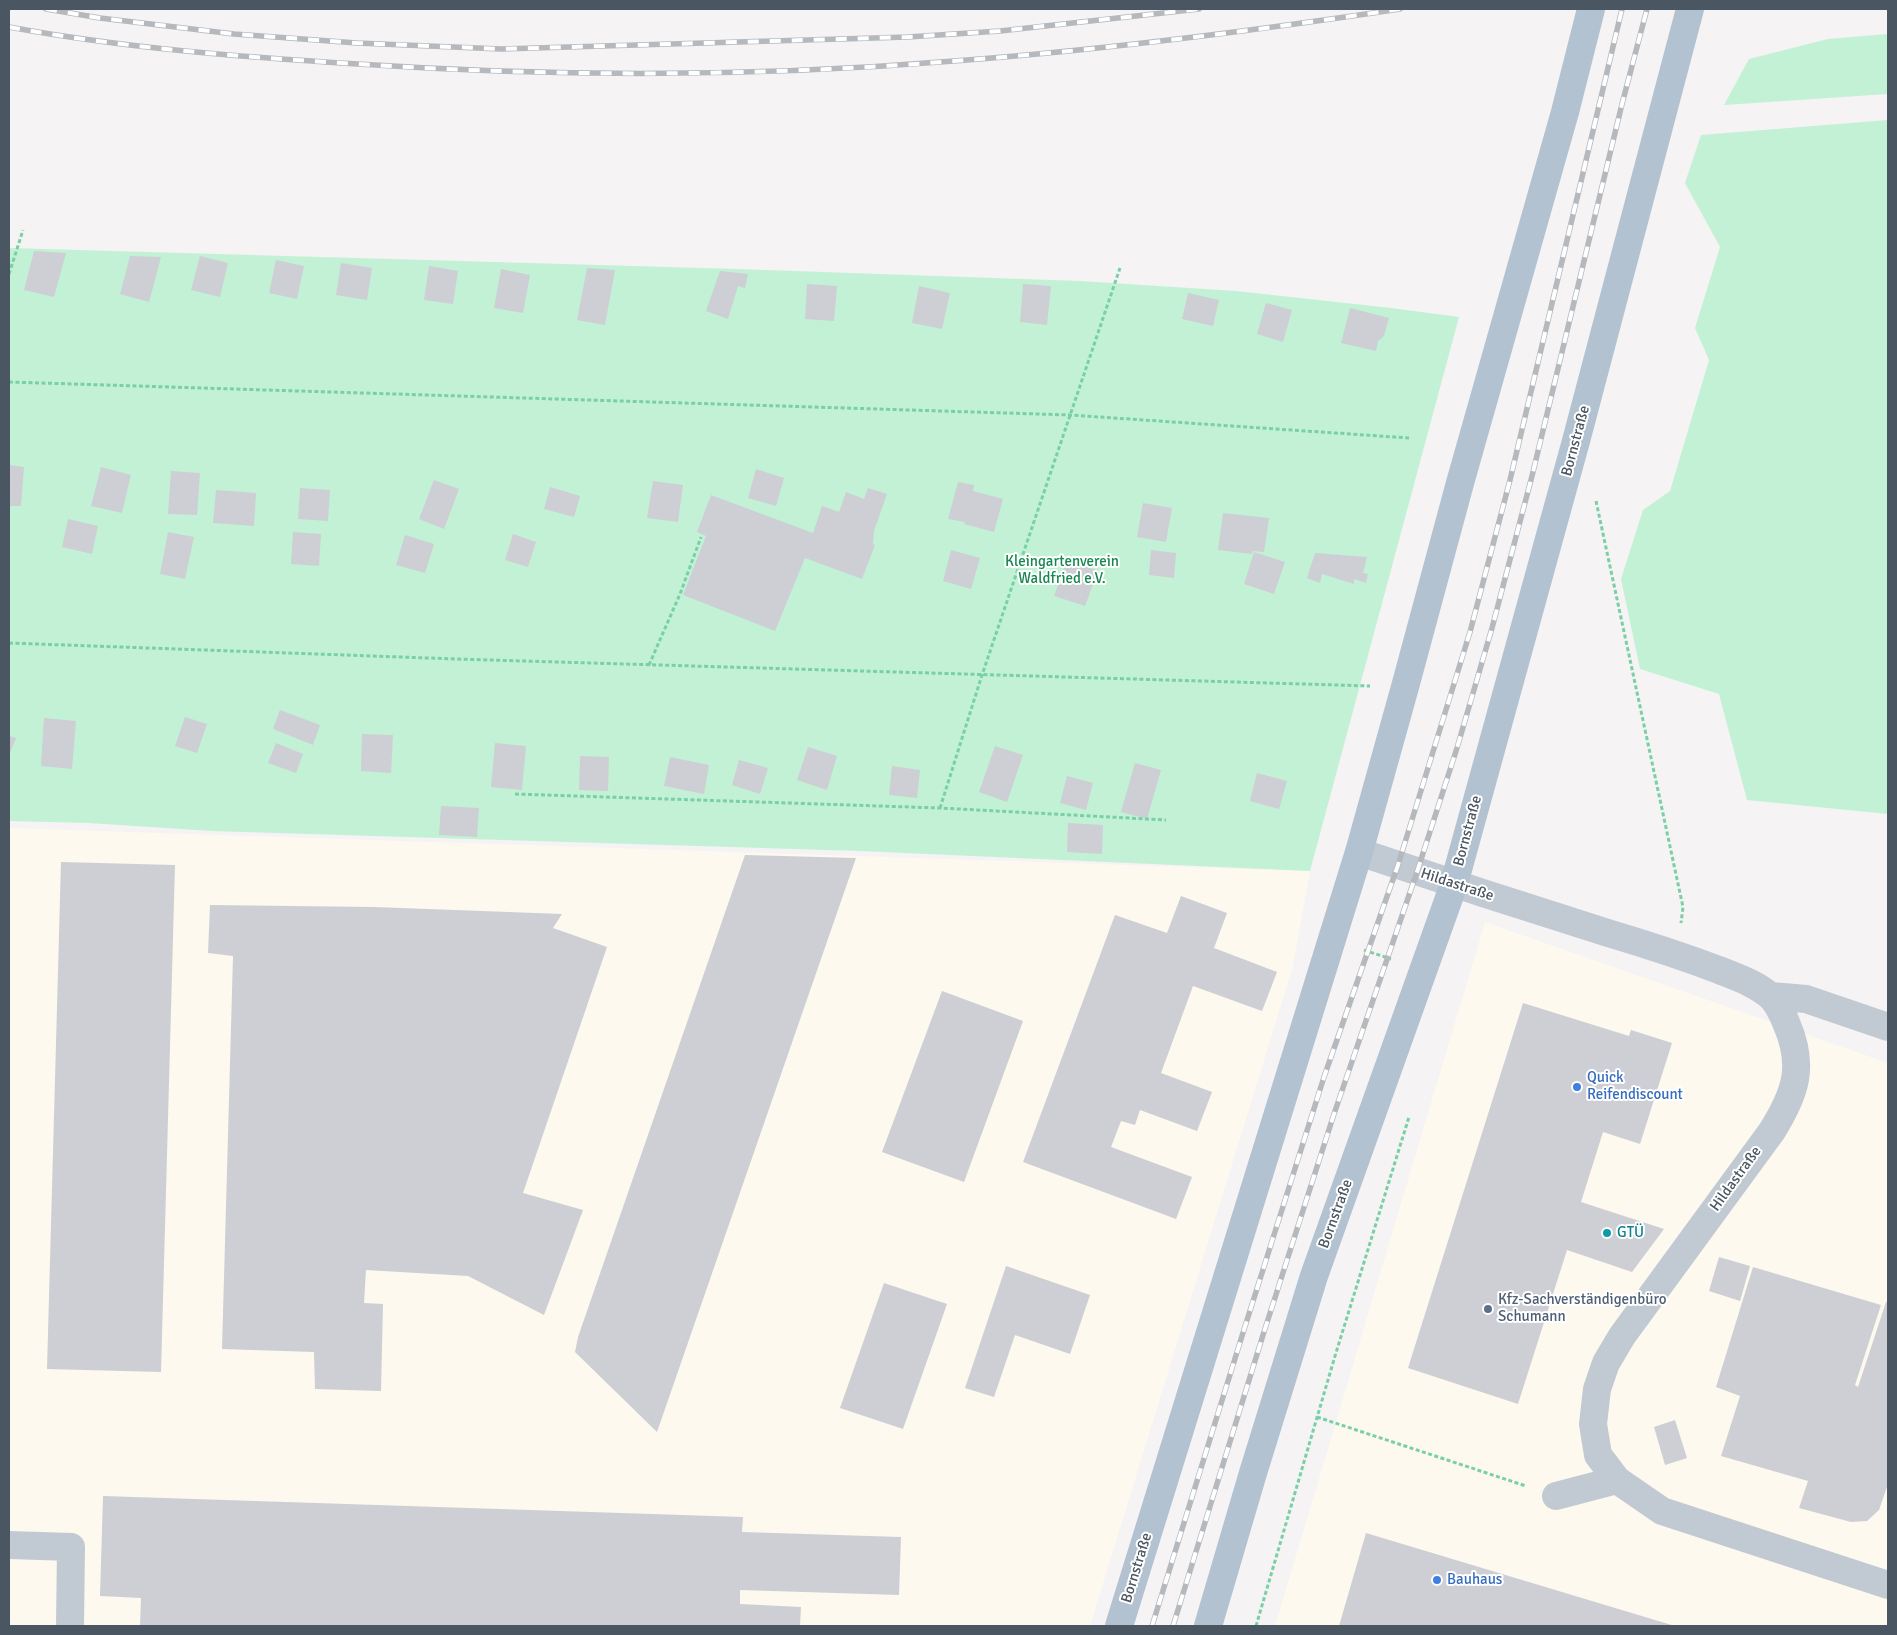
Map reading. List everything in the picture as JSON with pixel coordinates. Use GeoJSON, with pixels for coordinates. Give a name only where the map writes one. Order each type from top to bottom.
{"type":"FeatureCollection","features":[{"type":"Feature","properties":{"kind":"main road","name":"Bornstraße"},"geometry":{"type":"LineString","coordinates":[[1119,1626],[1359,852],[1406,687],[1460,483],[1516,287],[1591,9]]}},
{"type":"Feature","properties":{"kind":"main road","name":"Bornstraße"},"geometry":{"type":"LineString","coordinates":[[1208,1626],[1314,1276],[1454,884],[1576,441],[1688,16]]}},
{"type":"Feature","properties":{"kind":"street","name":"Hildastraße"},"geometry":{"type":"LineString","coordinates":[[1359,852],[1454,884],[1678,954],[1748,982],[1770,996],[1782,1013],[1794,1041],[1797,1060],[1796,1080],[1787,1106],[1772,1131],[1622,1336],[1606,1363],[1597,1389],[1593,1424],[1598,1455],[1617,1480],[1662,1511],[1888,1584]]}},
{"type":"Feature","properties":{"kind":"street"},"geometry":{"type":"LineString","coordinates":[[1770,996],[1806,999],[1888,1027]]}},
{"type":"Feature","properties":{"kind":"street"},"geometry":{"type":"LineString","coordinates":[[1556,1496],[1617,1480]]}},
{"type":"Feature","properties":{"kind":"street"},"geometry":{"type":"LineString","coordinates":[[9,1545],[71,1547],[70,1626]]}},
{"type":"Feature","properties":{"kind":"path"},"geometry":{"type":"LineString","coordinates":[[9,274],[23,230]]}},
{"type":"Feature","properties":{"kind":"path"},"geometry":{"type":"LineString","coordinates":[[940,808],[982,674],[1120,268]]}},
{"type":"Feature","properties":{"kind":"path"},"geometry":{"type":"LineString","coordinates":[[9,382],[1070,414],[1410,438]]}},
{"type":"Feature","properties":{"kind":"path"},"geometry":{"type":"LineString","coordinates":[[1594,493],[1683,907],[1678,954]]}},
{"type":"Feature","properties":{"kind":"path"},"geometry":{"type":"LineString","coordinates":[[649,665],[680,594],[701,537]]}},
{"type":"Feature","properties":{"kind":"path"},"geometry":{"type":"LineString","coordinates":[[9,643],[649,665],[1406,687]]}},
{"type":"Feature","properties":{"kind":"path"},"geometry":{"type":"LineString","coordinates":[[515,794],[940,808],[1166,820]]}},
{"type":"Feature","properties":{"kind":"path"},"geometry":{"type":"LineString","coordinates":[[1256,1626],[1317,1417],[1411,1110]]}},
{"type":"Feature","properties":{"kind":"path"},"geometry":{"type":"LineString","coordinates":[[1317,1417],[1556,1496]]}},
{"type":"Feature","properties":{"kind":"shaded area"},"geometry":{"type":"Polygon","coordinates":[[[9,828],[1310,871],[1293,966],[1090,1626],[9,1626],[9,828]]]}},
{"type":"Feature","properties":{"kind":"shaded area"},"geometry":{"type":"Polygon","coordinates":[[[1485,922],[1888,1063],[1888,1626],[1275,1626],[1485,922]]]}},
{"type":"Feature","properties":{"kind":"green space"},"geometry":{"type":"Polygon","coordinates":[[[1888,34],[1888,94],[1724,105],[1749,59],[1828,39],[1888,34]]]}},
{"type":"Feature","properties":{"kind":"green space"},"geometry":{"type":"Polygon","coordinates":[[[1888,120],[1888,814],[1747,800],[1719,694],[1640,669],[1621,579],[1643,510],[1670,491],[1709,360],[1695,328],[1720,247],[1685,183],[1701,135],[1888,120]]]}},
{"type":"Feature","properties":{"kind":"green space","name":"Kleingartenverein Waldfried e.V."},"geometry":{"type":"Polygon","coordinates":[[[9,248],[1080,281],[1236,291],[1459,317],[1310,871],[860,851],[212,831],[89,823],[9,821],[9,248]]]}},
{"type":"Feature","properties":{"kind":"building"},"geometry":{"type":"Polygon","coordinates":[[[34,251],[66,253],[54,297],[24,290],[34,251]]]}},
{"type":"Feature","properties":{"kind":"building"},"geometry":{"type":"Polygon","coordinates":[[[130,256],[161,257],[149,302],[120,294],[130,256]]]}},
{"type":"Feature","properties":{"kind":"building"},"geometry":{"type":"Polygon","coordinates":[[[200,256],[228,263],[220,297],[191,290],[200,256]]]}},
{"type":"Feature","properties":{"kind":"building"},"geometry":{"type":"Polygon","coordinates":[[[276,260],[304,266],[297,299],[269,293],[276,260]]]}},
{"type":"Feature","properties":{"kind":"building"},"geometry":{"type":"Polygon","coordinates":[[[341,263],[372,268],[367,300],[336,295],[341,263]]]}},
{"type":"Feature","properties":{"kind":"building"},"geometry":{"type":"Polygon","coordinates":[[[429,266],[458,271],[453,304],[424,300],[429,266]]]}},
{"type":"Feature","properties":{"kind":"building"},"geometry":{"type":"Polygon","coordinates":[[[587,268],[615,270],[605,325],[577,320],[587,268]]]}},
{"type":"Feature","properties":{"kind":"building"},"geometry":{"type":"Polygon","coordinates":[[[501,269],[530,275],[523,313],[494,308],[501,269]]]}},
{"type":"Feature","properties":{"kind":"building"},"geometry":{"type":"Polygon","coordinates":[[[720,271],[748,274],[745,288],[738,286],[728,319],[706,311],[720,271]]]}},
{"type":"Feature","properties":{"kind":"building"},"geometry":{"type":"Polygon","coordinates":[[[807,284],[837,286],[834,321],[805,319],[807,284]]]}},
{"type":"Feature","properties":{"kind":"building"},"geometry":{"type":"Polygon","coordinates":[[[1023,284],[1051,286],[1047,325],[1020,322],[1023,284]]]}},
{"type":"Feature","properties":{"kind":"building"},"geometry":{"type":"Polygon","coordinates":[[[919,286],[950,293],[942,329],[912,323],[919,286]]]}},
{"type":"Feature","properties":{"kind":"building"},"geometry":{"type":"Polygon","coordinates":[[[1188,293],[1219,300],[1213,326],[1182,319],[1188,293]]]}},
{"type":"Feature","properties":{"kind":"building"},"geometry":{"type":"Polygon","coordinates":[[[1266,303],[1292,310],[1283,342],[1257,334],[1266,303]]]}},
{"type":"Feature","properties":{"kind":"building"},"geometry":{"type":"Polygon","coordinates":[[[1350,308],[1389,318],[1384,336],[1378,341],[1376,351],[1341,343],[1350,308]]]}},
{"type":"Feature","properties":{"kind":"building"},"geometry":{"type":"Polygon","coordinates":[[[9,465],[24,467],[21,506],[9,506],[9,465]]]}},
{"type":"Feature","properties":{"kind":"building"},"geometry":{"type":"Polygon","coordinates":[[[101,467],[131,475],[122,513],[91,506],[101,467]]]}},
{"type":"Feature","properties":{"kind":"building"},"geometry":{"type":"Polygon","coordinates":[[[756,469],[784,478],[776,506],[748,498],[756,469]]]}},
{"type":"Feature","properties":{"kind":"building"},"geometry":{"type":"Polygon","coordinates":[[[171,471],[200,473],[197,515],[168,514],[171,471]]]}},
{"type":"Feature","properties":{"kind":"building"},"geometry":{"type":"Polygon","coordinates":[[[434,480],[459,489],[444,529],[419,519],[434,480]]]}},
{"type":"Feature","properties":{"kind":"building"},"geometry":{"type":"Polygon","coordinates":[[[653,481],[683,485],[678,522],[647,518],[653,481]]]}},
{"type":"Feature","properties":{"kind":"building"},"geometry":{"type":"Polygon","coordinates":[[[958,482],[974,485],[973,491],[1003,499],[994,532],[964,524],[965,522],[948,519],[958,482]]]}},
{"type":"Feature","properties":{"kind":"building"},"geometry":{"type":"Polygon","coordinates":[[[550,487],[580,496],[574,517],[544,509],[550,487]]]}},
{"type":"Feature","properties":{"kind":"building"},"geometry":{"type":"Polygon","coordinates":[[[300,488],[330,490],[328,521],[298,519],[300,488]]]}},
{"type":"Feature","properties":{"kind":"building"},"geometry":{"type":"Polygon","coordinates":[[[868,488],[887,494],[874,531],[873,544],[875,545],[862,579],[805,558],[775,631],[683,595],[706,536],[697,532],[711,495],[813,533],[822,506],[839,512],[846,492],[864,499],[868,488]]]}},
{"type":"Feature","properties":{"kind":"building"},"geometry":{"type":"Polygon","coordinates":[[[216,490],[256,493],[254,526],[213,523],[216,490]]]}},
{"type":"Feature","properties":{"kind":"building"},"geometry":{"type":"Polygon","coordinates":[[[1143,503],[1172,508],[1166,542],[1137,537],[1143,503]]]}},
{"type":"Feature","properties":{"kind":"building"},"geometry":{"type":"Polygon","coordinates":[[[1223,513],[1269,518],[1264,552],[1253,551],[1252,554],[1218,550],[1223,513]]]}},
{"type":"Feature","properties":{"kind":"building"},"geometry":{"type":"Polygon","coordinates":[[[68,519],[98,526],[92,554],[62,547],[68,519]]]}},
{"type":"Feature","properties":{"kind":"building"},"geometry":{"type":"Polygon","coordinates":[[[168,532],[194,537],[185,579],[160,574],[168,532]]]}},
{"type":"Feature","properties":{"kind":"building"},"geometry":{"type":"Polygon","coordinates":[[[293,532],[321,534],[319,566],[291,564],[293,532]]]}},
{"type":"Feature","properties":{"kind":"building"},"geometry":{"type":"Polygon","coordinates":[[[513,534],[536,542],[528,567],[505,560],[513,534]]]}},
{"type":"Feature","properties":{"kind":"building"},"geometry":{"type":"Polygon","coordinates":[[[405,535],[434,544],[425,573],[396,565],[405,535]]]}},
{"type":"Feature","properties":{"kind":"building"},"geometry":{"type":"Polygon","coordinates":[[[951,550],[980,558],[971,589],[943,581],[951,550]]]}},
{"type":"Feature","properties":{"kind":"building"},"geometry":{"type":"Polygon","coordinates":[[[1151,550],[1176,553],[1174,578],[1149,575],[1151,550]]]}},
{"type":"Feature","properties":{"kind":"building"},"geometry":{"type":"Polygon","coordinates":[[[1254,552],[1285,562],[1274,594],[1244,584],[1254,552]]]}},
{"type":"Feature","properties":{"kind":"building"},"geometry":{"type":"Polygon","coordinates":[[[1315,553],[1367,557],[1363,573],[1368,574],[1366,583],[1354,579],[1354,584],[1322,574],[1320,583],[1307,578],[1315,553]]]}},
{"type":"Feature","properties":{"kind":"building"},"geometry":{"type":"Polygon","coordinates":[[[1067,560],[1098,571],[1085,606],[1054,596],[1067,560]]]}},
{"type":"Feature","properties":{"kind":"building"},"geometry":{"type":"Polygon","coordinates":[[[280,710],[320,725],[313,745],[273,729],[280,710]]]}},
{"type":"Feature","properties":{"kind":"building"},"geometry":{"type":"Polygon","coordinates":[[[185,717],[207,724],[197,753],[175,746],[185,717]]]}},
{"type":"Feature","properties":{"kind":"building"},"geometry":{"type":"Polygon","coordinates":[[[44,718],[76,721],[72,769],[41,766],[44,718]]]}},
{"type":"Feature","properties":{"kind":"building"},"geometry":{"type":"Polygon","coordinates":[[[362,734],[393,735],[391,773],[361,771],[362,734]]]}},
{"type":"Feature","properties":{"kind":"building"},"geometry":{"type":"Polygon","coordinates":[[[9,736],[16,738],[9,755],[9,736]]]}},
{"type":"Feature","properties":{"kind":"building"},"geometry":{"type":"Polygon","coordinates":[[[276,743],[303,754],[296,773],[268,763],[276,743]]]}},
{"type":"Feature","properties":{"kind":"building"},"geometry":{"type":"Polygon","coordinates":[[[495,743],[526,746],[522,790],[491,787],[495,743]]]}},
{"type":"Feature","properties":{"kind":"building"},"geometry":{"type":"Polygon","coordinates":[[[995,746],[1023,755],[1007,802],[979,792],[995,746]]]}},
{"type":"Feature","properties":{"kind":"building"},"geometry":{"type":"Polygon","coordinates":[[[808,747],[837,756],[827,790],[797,780],[808,747]]]}},
{"type":"Feature","properties":{"kind":"building"},"geometry":{"type":"Polygon","coordinates":[[[580,756],[609,757],[608,791],[579,790],[580,756]]]}},
{"type":"Feature","properties":{"kind":"building"},"geometry":{"type":"Polygon","coordinates":[[[670,757],[709,765],[704,794],[664,786],[670,757]]]}},
{"type":"Feature","properties":{"kind":"building"},"geometry":{"type":"Polygon","coordinates":[[[739,760],[768,768],[760,794],[732,785],[739,760]]]}},
{"type":"Feature","properties":{"kind":"building"},"geometry":{"type":"Polygon","coordinates":[[[1135,763],[1161,770],[1147,819],[1121,812],[1135,763]]]}},
{"type":"Feature","properties":{"kind":"building"},"geometry":{"type":"Polygon","coordinates":[[[892,766],[920,770],[917,798],[889,795],[892,766]]]}},
{"type":"Feature","properties":{"kind":"building"},"geometry":{"type":"Polygon","coordinates":[[[1257,773],[1287,781],[1279,809],[1250,801],[1257,773]]]}},
{"type":"Feature","properties":{"kind":"building"},"geometry":{"type":"Polygon","coordinates":[[[1067,776],[1093,783],[1086,810],[1060,803],[1067,776]]]}},
{"type":"Feature","properties":{"kind":"building"},"geometry":{"type":"Polygon","coordinates":[[[441,806],[479,808],[477,837],[439,835],[441,806]]]}},
{"type":"Feature","properties":{"kind":"building"},"geometry":{"type":"Polygon","coordinates":[[[1068,823],[1103,825],[1102,854],[1067,852],[1068,823]]]}},
{"type":"Feature","properties":{"kind":"building"},"geometry":{"type":"Polygon","coordinates":[[[745,855],[856,858],[657,1432],[575,1352],[578,1337],[745,855]]]}},
{"type":"Feature","properties":{"kind":"building"},"geometry":{"type":"Polygon","coordinates":[[[61,862],[175,865],[161,1372],[47,1369],[61,862]]]}},
{"type":"Feature","properties":{"kind":"building"},"geometry":{"type":"Polygon","coordinates":[[[1181,896],[1227,913],[1214,948],[1277,972],[1262,1011],[1193,986],[1161,1073],[1212,1092],[1197,1131],[1140,1110],[1135,1125],[1121,1121],[1111,1147],[1192,1177],[1176,1219],[1023,1162],[1115,915],[1167,933],[1181,896]]]}},
{"type":"Feature","properties":{"kind":"building"},"geometry":{"type":"Polygon","coordinates":[[[210,905],[374,907],[562,914],[553,928],[607,947],[523,1193],[583,1210],[544,1315],[468,1276],[366,1270],[364,1303],[383,1304],[381,1391],[315,1389],[314,1352],[222,1349],[233,956],[208,953],[210,905]]]}},
{"type":"Feature","properties":{"kind":"building"},"geometry":{"type":"Polygon","coordinates":[[[942,991],[1023,1021],[964,1182],[882,1152],[942,991]]]}},
{"type":"Feature","properties":{"kind":"building"},"geometry":{"type":"Polygon","coordinates":[[[1523,1003],[1629,1036],[1631,1030],[1672,1043],[1640,1144],[1603,1132],[1581,1202],[1664,1229],[1632,1272],[1567,1250],[1518,1404],[1408,1368],[1523,1003]]]}},
{"type":"Feature","properties":{"kind":"building"},"geometry":{"type":"Polygon","coordinates":[[[1719,1257],[1750,1266],[1740,1301],[1709,1291],[1719,1257]]]}},
{"type":"Feature","properties":{"kind":"building"},"geometry":{"type":"Polygon","coordinates":[[[1006,1266],[1090,1295],[1070,1354],[1015,1335],[994,1397],[965,1388],[1006,1266]]]}},
{"type":"Feature","properties":{"kind":"building"},"geometry":{"type":"Polygon","coordinates":[[[1753,1267],[1881,1305],[1855,1385],[1858,1387],[1886,1302],[1888,1303],[1888,1484],[1879,1510],[1867,1521],[1851,1522],[1799,1508],[1808,1481],[1721,1456],[1740,1396],[1716,1387],[1753,1267]]]}},
{"type":"Feature","properties":{"kind":"building"},"geometry":{"type":"Polygon","coordinates":[[[884,1283],[947,1304],[903,1429],[840,1408],[884,1283]]]}},
{"type":"Feature","properties":{"kind":"building"},"geometry":{"type":"Polygon","coordinates":[[[1675,1420],[1687,1458],[1665,1465],[1654,1427],[1675,1420]]]}},
{"type":"Feature","properties":{"kind":"building"},"geometry":{"type":"Polygon","coordinates":[[[103,1496],[743,1517],[742,1532],[901,1537],[899,1595],[740,1590],[740,1604],[801,1607],[800,1626],[140,1626],[141,1598],[100,1596],[103,1496]]]}},
{"type":"Feature","properties":{"kind":"building","name":"Bauhaus"},"geometry":{"type":"Polygon","coordinates":[[[1366,1533],[1675,1626],[1339,1626],[1366,1533]]]}},
{"type":"Feature","properties":{"kind":"railway"},"geometry":{"type":"LineString","coordinates":[[46,9],[100,18],[234,34],[357,43],[501,49],[908,37],[1000,31],[1199,9]]}},
{"type":"Feature","properties":{"kind":"railway"},"geometry":{"type":"LineString","coordinates":[[9,27],[96,41],[270,58],[507,71],[656,73],[805,70],[1010,57],[1177,39],[1400,9]]}},
{"type":"Feature","properties":{"kind":"railway"},"geometry":{"type":"LineString","coordinates":[[1152,1626],[1324,1077],[1398,865],[1470,632],[1510,480],[1622,9]]}},
{"type":"Feature","properties":{"kind":"railway"},"geometry":{"type":"LineString","coordinates":[[1173,1626],[1334,1114],[1417,872],[1457,748],[1492,628],[1532,476],[1622,104],[1647,9]]}},
{"type":"Feature","properties":{"kind":"place","name":"Quick Reifendiscount"},"geometry":{"type":"Point","coordinates":[1577,1087]}},
{"type":"Feature","properties":{"kind":"place","name":"GTÜ"},"geometry":{"type":"Point","coordinates":[1607,1233]}},
{"type":"Feature","properties":{"kind":"place","name":"Kfz-Sachverständigenbüro Schumann"},"geometry":{"type":"Point","coordinates":[1488,1309]}},
{"type":"Feature","properties":{"kind":"place","name":"Bauhaus"},"geometry":{"type":"Point","coordinates":[1437,1580]}}]}
